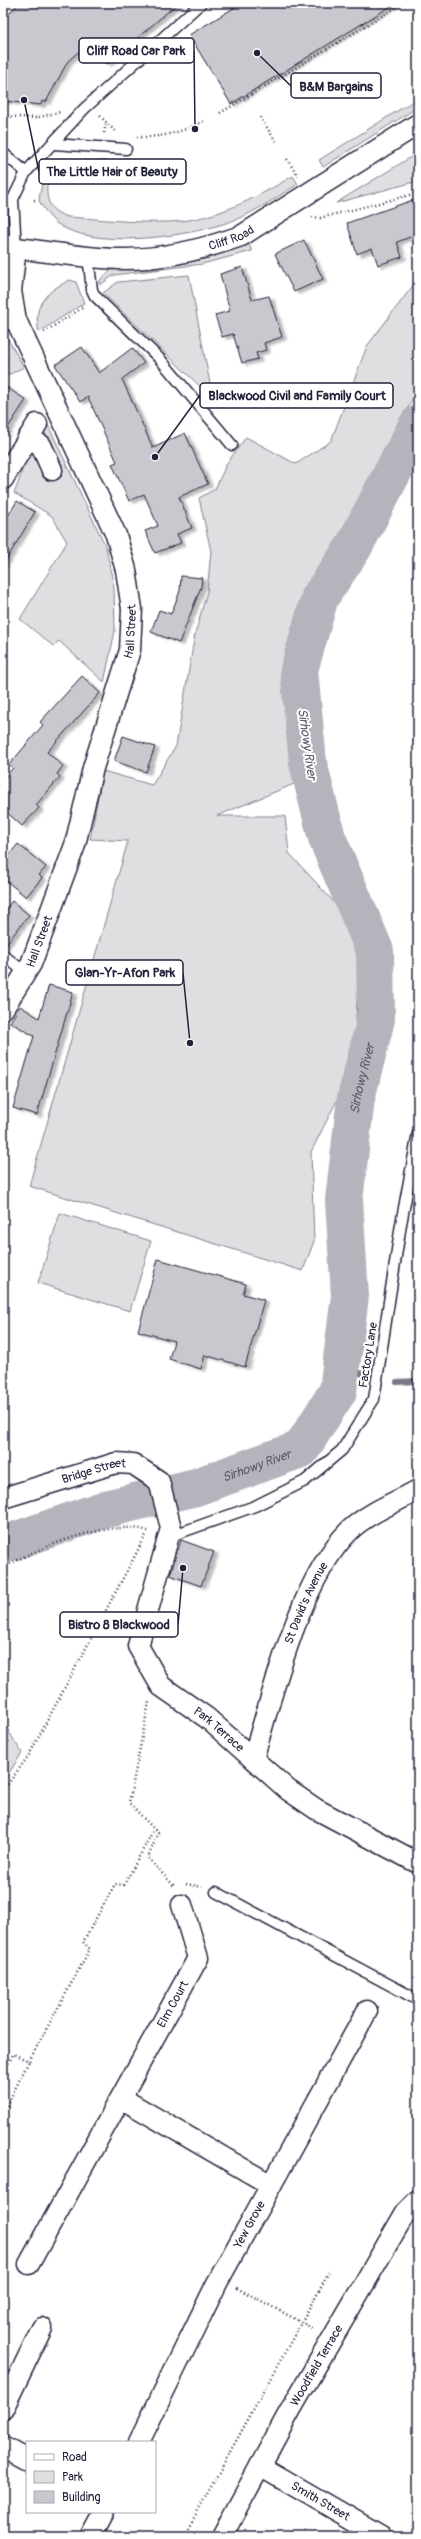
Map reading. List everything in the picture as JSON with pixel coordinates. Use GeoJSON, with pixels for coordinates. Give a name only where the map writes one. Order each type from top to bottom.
{"type":"FeatureCollection","features":[{"type":"Feature","properties":{"kind":"street","name":"Cliff Road"},"geometry":{"type":"LineString","coordinates":[[10,243],[88,256],[125,259],[168,256],[208,247],[241,236],[418,124]]}},
{"type":"Feature","properties":{"kind":"street","name":"Hall Street"},"geometry":{"type":"LineString","coordinates":[[3,1009],[26,972],[75,845],[93,768],[130,650],[132,609],[126,570],[116,535],[10,323],[10,243]]}},
{"type":"Feature","properties":{"kind":"street"},"geometry":{"type":"LineString","coordinates":[[3,479],[33,431],[52,470]]}},
{"type":"Feature","properties":{"kind":"street","name":"Bridge Street"},"geometry":{"type":"LineString","coordinates":[[3,1498],[116,1463],[132,1464],[159,1481],[169,1533]]}},
{"type":"Feature","properties":{"kind":"street","name":"St David's Avenue"},"geometry":{"type":"LineString","coordinates":[[253,1759],[275,1684],[306,1600],[331,1552],[351,1530],[376,1512],[418,1490]]}},
{"type":"Feature","properties":{"kind":"street","name":"Park Terrace"},"geometry":{"type":"LineString","coordinates":[[169,1533],[138,1646],[161,1686],[207,1718],[288,1790],[316,1809],[418,1863]]}},
{"type":"Feature","properties":{"kind":"street","name":"Elm Court"},"geometry":{"type":"LineString","coordinates":[[29,2264],[198,1958],[182,1905]]}},
{"type":"Feature","properties":{"kind":"street","name":"Yew Grove"},"geometry":{"type":"LineString","coordinates":[[139,2441],[220,2278],[367,2011]]}},
{"type":"Feature","properties":{"kind":"street"},"geometry":{"type":"LineString","coordinates":[[121,2098],[271,2185]]}},
{"type":"Feature","properties":{"kind":"street","name":"Woodfield Terrace"},"geometry":{"type":"LineString","coordinates":[[222,2536],[332,2338],[406,2212],[418,2200]]}},
{"type":"Feature","properties":{"kind":"street"},"geometry":{"type":"LineString","coordinates":[[3,2409],[42,2328]]}},
{"type":"Feature","properties":{"kind":"street"},"geometry":{"type":"LineString","coordinates":[[3,2446],[26,2459]]}},
{"type":"Feature","properties":{"kind":"street","name":"Smith Street"},"geometry":{"type":"LineString","coordinates":[[260,2466],[381,2536]]}},
{"type":"Feature","properties":{"kind":"street"},"geometry":{"type":"LineString","coordinates":[[91,2536],[103,2513]]}},
{"type":"Feature","properties":{"kind":"lane"},"geometry":{"type":"LineString","coordinates":[[10,243],[13,199],[26,172],[54,144],[84,109],[201,3]]}},
{"type":"Feature","properties":{"kind":"lane"},"geometry":{"type":"LineString","coordinates":[[54,144],[126,149]]}},
{"type":"Feature","properties":{"kind":"lane"},"geometry":{"type":"LineString","coordinates":[[3,153],[26,172]]}},
{"type":"Feature","properties":{"kind":"lane"},"geometry":{"type":"LineString","coordinates":[[88,256],[92,290],[95,296],[160,359],[232,445]]}},
{"type":"Feature","properties":{"kind":"lane"},"geometry":{"type":"LineString","coordinates":[[3,955],[26,972]]}},
{"type":"Feature","properties":{"kind":"lane","name":"Factory Lane"},"geometry":{"type":"LineString","coordinates":[[169,1533],[254,1506],[305,1482],[342,1450],[374,1399],[401,1224],[418,1133]]}},
{"type":"Feature","properties":{"kind":"lane"},"geometry":{"type":"LineString","coordinates":[[216,1892],[418,2000]]}},
{"type":"Feature","properties":{"kind":"path"},"geometry":{"type":"LineString","coordinates":[[220,113],[249,98],[404,3]]}},
{"type":"Feature","properties":{"kind":"path"},"geometry":{"type":"LineString","coordinates":[[249,98],[251,102]]}},
{"type":"Feature","properties":{"kind":"path"},"geometry":{"type":"LineString","coordinates":[[3,116],[35,118],[66,111]]}},
{"type":"Feature","properties":{"kind":"path"},"geometry":{"type":"LineString","coordinates":[[98,114],[116,132],[123,134]]}},
{"type":"Feature","properties":{"kind":"path"},"geometry":{"type":"LineString","coordinates":[[260,117],[277,143]]}},
{"type":"Feature","properties":{"kind":"path"},"geometry":{"type":"LineString","coordinates":[[130,135],[164,136],[185,130],[204,121]]}},
{"type":"Feature","properties":{"kind":"path"},"geometry":{"type":"LineString","coordinates":[[287,159],[299,178],[302,177]]}},
{"type":"Feature","properties":{"kind":"path"},"geometry":{"type":"LineString","coordinates":[[312,216],[320,218],[418,193]]}},
{"type":"Feature","properties":{"kind":"path"},"geometry":{"type":"LineString","coordinates":[[37,336],[84,308],[88,302]]}},
{"type":"Feature","properties":{"kind":"path"},"geometry":{"type":"LineString","coordinates":[[3,1568],[79,1534],[138,1527],[150,1532],[144,1538],[28,1756],[3,1791]]}},
{"type":"Feature","properties":{"kind":"path"},"geometry":{"type":"LineString","coordinates":[[155,1676],[129,1803],[158,1833],[148,1858],[174,1886],[182,1905]]}},
{"type":"Feature","properties":{"kind":"path"},"geometry":{"type":"LineString","coordinates":[[3,2113],[29,2061],[90,1948],[83,1942],[115,1884],[124,1885],[154,1829]]}},
{"type":"Feature","properties":{"kind":"path"},"geometry":{"type":"LineString","coordinates":[[3,2074],[13,2054],[29,2061]]}},
{"type":"Feature","properties":{"kind":"path"},"geometry":{"type":"LineString","coordinates":[[184,2536],[330,2270]]}},
{"type":"Feature","properties":{"kind":"path"},"geometry":{"type":"LineString","coordinates":[[220,2278],[332,2338]]}},
{"type":"Feature","properties":{"kind":"green space"},"geometry":{"type":"Polygon","coordinates":[[[418,98],[418,107],[323,167],[319,160],[418,98]]]}},
{"type":"Feature","properties":{"kind":"green space"},"geometry":{"type":"Polygon","coordinates":[[[418,153],[418,181],[336,203],[411,157],[418,153]]]}},
{"type":"Feature","properties":{"kind":"green space"},"geometry":{"type":"Polygon","coordinates":[[[69,160],[108,161],[108,171],[64,169],[54,177],[47,186],[49,202],[54,210],[68,217],[141,222],[182,221],[215,214],[232,208],[293,176],[298,184],[262,207],[233,221],[223,224],[206,229],[162,237],[114,239],[72,231],[56,223],[49,216],[39,201],[47,174],[56,165],[69,160]]]}},
{"type":"Feature","properties":{"kind":"green space"},"geometry":{"type":"Polygon","coordinates":[[[248,242],[252,251],[202,264],[114,275],[100,285],[100,280],[111,270],[176,264],[209,258],[248,242]]]}},
{"type":"Feature","properties":{"kind":"green space"},"geometry":{"type":"Polygon","coordinates":[[[189,275],[212,394],[208,394],[103,293],[118,282],[189,275]]]}},
{"type":"Feature","properties":{"kind":"green space"},"geometry":{"type":"Polygon","coordinates":[[[418,279],[418,389],[316,579],[288,661],[294,784],[217,816],[285,816],[289,853],[361,932],[355,1035],[344,1086],[311,1152],[314,1241],[303,1271],[29,1186],[128,841],[90,839],[103,771],[152,785],[176,746],[195,634],[207,592],[211,551],[199,498],[215,489],[227,463],[246,437],[296,464],[331,441],[367,346],[418,279]]]}},
{"type":"Feature","properties":{"kind":"green space"},"geometry":{"type":"Polygon","coordinates":[[[70,280],[76,282],[84,303],[39,332],[37,322],[38,314],[43,300],[54,289],[70,280]]]}},
{"type":"Feature","properties":{"kind":"green space"},"geometry":{"type":"Polygon","coordinates":[[[3,338],[7,338],[24,367],[8,375],[3,374],[3,338]]]}},
{"type":"Feature","properties":{"kind":"green space"},"geometry":{"type":"Polygon","coordinates":[[[48,425],[106,547],[114,588],[115,631],[104,682],[59,641],[53,646],[20,619],[67,542],[52,516],[14,493],[26,458],[33,455],[60,470],[43,434],[48,425]]]}},
{"type":"Feature","properties":{"kind":"green space"},"geometry":{"type":"Polygon","coordinates":[[[60,1213],[151,1241],[130,1311],[38,1283],[60,1213]]]}},
{"type":"Feature","properties":{"kind":"green space"},"geometry":{"type":"Polygon","coordinates":[[[3,1722],[22,1753],[3,1782],[3,1722]]]}},
{"type":"Feature","properties":{"kind":"building"},"geometry":{"type":"Polygon","coordinates":[[[19,3],[178,3],[107,64],[89,43],[68,61],[46,102],[42,101],[41,105],[3,101],[3,20],[19,3]]]}},
{"type":"Feature","properties":{"kind":"building"},"geometry":{"type":"Polygon","coordinates":[[[242,3],[396,3],[231,104],[189,35],[242,3]]]}},
{"type":"Feature","properties":{"kind":"building"},"geometry":{"type":"Polygon","coordinates":[[[413,200],[414,204],[418,203],[418,234],[397,242],[402,257],[378,265],[372,248],[357,254],[347,223],[413,200]]]}},
{"type":"Feature","properties":{"kind":"building"},"geometry":{"type":"Polygon","coordinates":[[[304,240],[323,279],[294,292],[275,254],[304,240]]]}},
{"type":"Feature","properties":{"kind":"building"},"geometry":{"type":"Polygon","coordinates":[[[242,267],[252,300],[269,296],[282,337],[264,343],[266,350],[256,353],[258,359],[242,363],[233,334],[222,337],[215,315],[230,311],[220,274],[242,267]]]}},
{"type":"Feature","properties":{"kind":"building"},"geometry":{"type":"Polygon","coordinates":[[[82,347],[99,373],[132,348],[144,363],[122,379],[153,448],[185,433],[208,484],[179,497],[192,528],[177,534],[181,543],[155,553],[145,531],[158,526],[144,494],[129,501],[112,464],[117,462],[88,397],[80,402],[55,365],[82,347]]]}},
{"type":"Feature","properties":{"kind":"building"},"geometry":{"type":"Polygon","coordinates":[[[3,385],[26,400],[3,435],[3,385]]]}},
{"type":"Feature","properties":{"kind":"building"},"geometry":{"type":"Polygon","coordinates":[[[17,501],[35,512],[3,565],[3,524],[17,501]]]}},
{"type":"Feature","properties":{"kind":"building"},"geometry":{"type":"Polygon","coordinates":[[[181,576],[202,578],[201,587],[179,643],[151,632],[159,610],[171,614],[180,591],[181,576]]]}},
{"type":"Feature","properties":{"kind":"building"},"geometry":{"type":"Polygon","coordinates":[[[82,676],[100,693],[47,752],[63,766],[57,774],[60,777],[36,805],[39,808],[22,826],[3,809],[3,779],[13,768],[9,765],[43,725],[40,722],[82,676]]]}},
{"type":"Feature","properties":{"kind":"building"},"geometry":{"type":"Polygon","coordinates":[[[123,736],[155,747],[146,772],[114,761],[123,736]]]}},
{"type":"Feature","properties":{"kind":"building"},"geometry":{"type":"Polygon","coordinates":[[[18,844],[46,867],[39,875],[42,878],[26,897],[3,878],[3,862],[18,844]]]}},
{"type":"Feature","properties":{"kind":"building"},"geometry":{"type":"Polygon","coordinates":[[[12,901],[29,915],[3,948],[3,912],[12,901]]]}},
{"type":"Feature","properties":{"kind":"building"},"geometry":{"type":"Polygon","coordinates":[[[49,985],[73,992],[37,1115],[13,1108],[34,1036],[10,1022],[20,1006],[39,1018],[49,985]]]}},
{"type":"Feature","properties":{"kind":"building"},"geometry":{"type":"Polygon","coordinates":[[[158,1259],[246,1284],[243,1294],[264,1300],[245,1367],[205,1355],[201,1369],[169,1359],[174,1341],[138,1331],[158,1259]]]}},
{"type":"Feature","properties":{"kind":"building"},"geometry":{"type":"Polygon","coordinates":[[[181,1540],[214,1552],[201,1586],[170,1575],[181,1540]]]}},
{"type":"Feature","properties":{"kind":"waterway","name":"Sirhowy River"},"geometry":{"type":"LineString","coordinates":[[3,1545],[106,1509],[196,1487],[301,1449],[338,1391],[350,1296],[344,1200],[356,1098],[376,1019],[375,951],[327,838],[308,763],[299,670],[320,597],[353,548],[418,424]]}},
{"type":"Feature","properties":{"kind":"waterway"},"geometry":{"type":"LineString","coordinates":[[340,1371],[368,1374]]}},
{"type":"Feature","properties":{"kind":"waterway"},"geometry":{"type":"LineString","coordinates":[[397,1382],[418,1381]]}},
{"type":"Feature","properties":{"kind":"place","name":"B&M Bargains"},"geometry":{"type":"Point","coordinates":[257,53]}},
{"type":"Feature","properties":{"kind":"place","name":"The Little Hair of Beauty"},"geometry":{"type":"Point","coordinates":[24,100]}},
{"type":"Feature","properties":{"kind":"place","name":"Cliff Road Car Park"},"geometry":{"type":"Point","coordinates":[195,129]}},
{"type":"Feature","properties":{"kind":"place","name":"Blackwood Civil and Family Court"},"geometry":{"type":"Point","coordinates":[155,457]}},
{"type":"Feature","properties":{"kind":"place","name":"Glan-Yr-Afon Park"},"geometry":{"type":"Point","coordinates":[190,1043]}},
{"type":"Feature","properties":{"kind":"place","name":"Bistro 8 Blackwood"},"geometry":{"type":"Point","coordinates":[183,1568]}}]}
